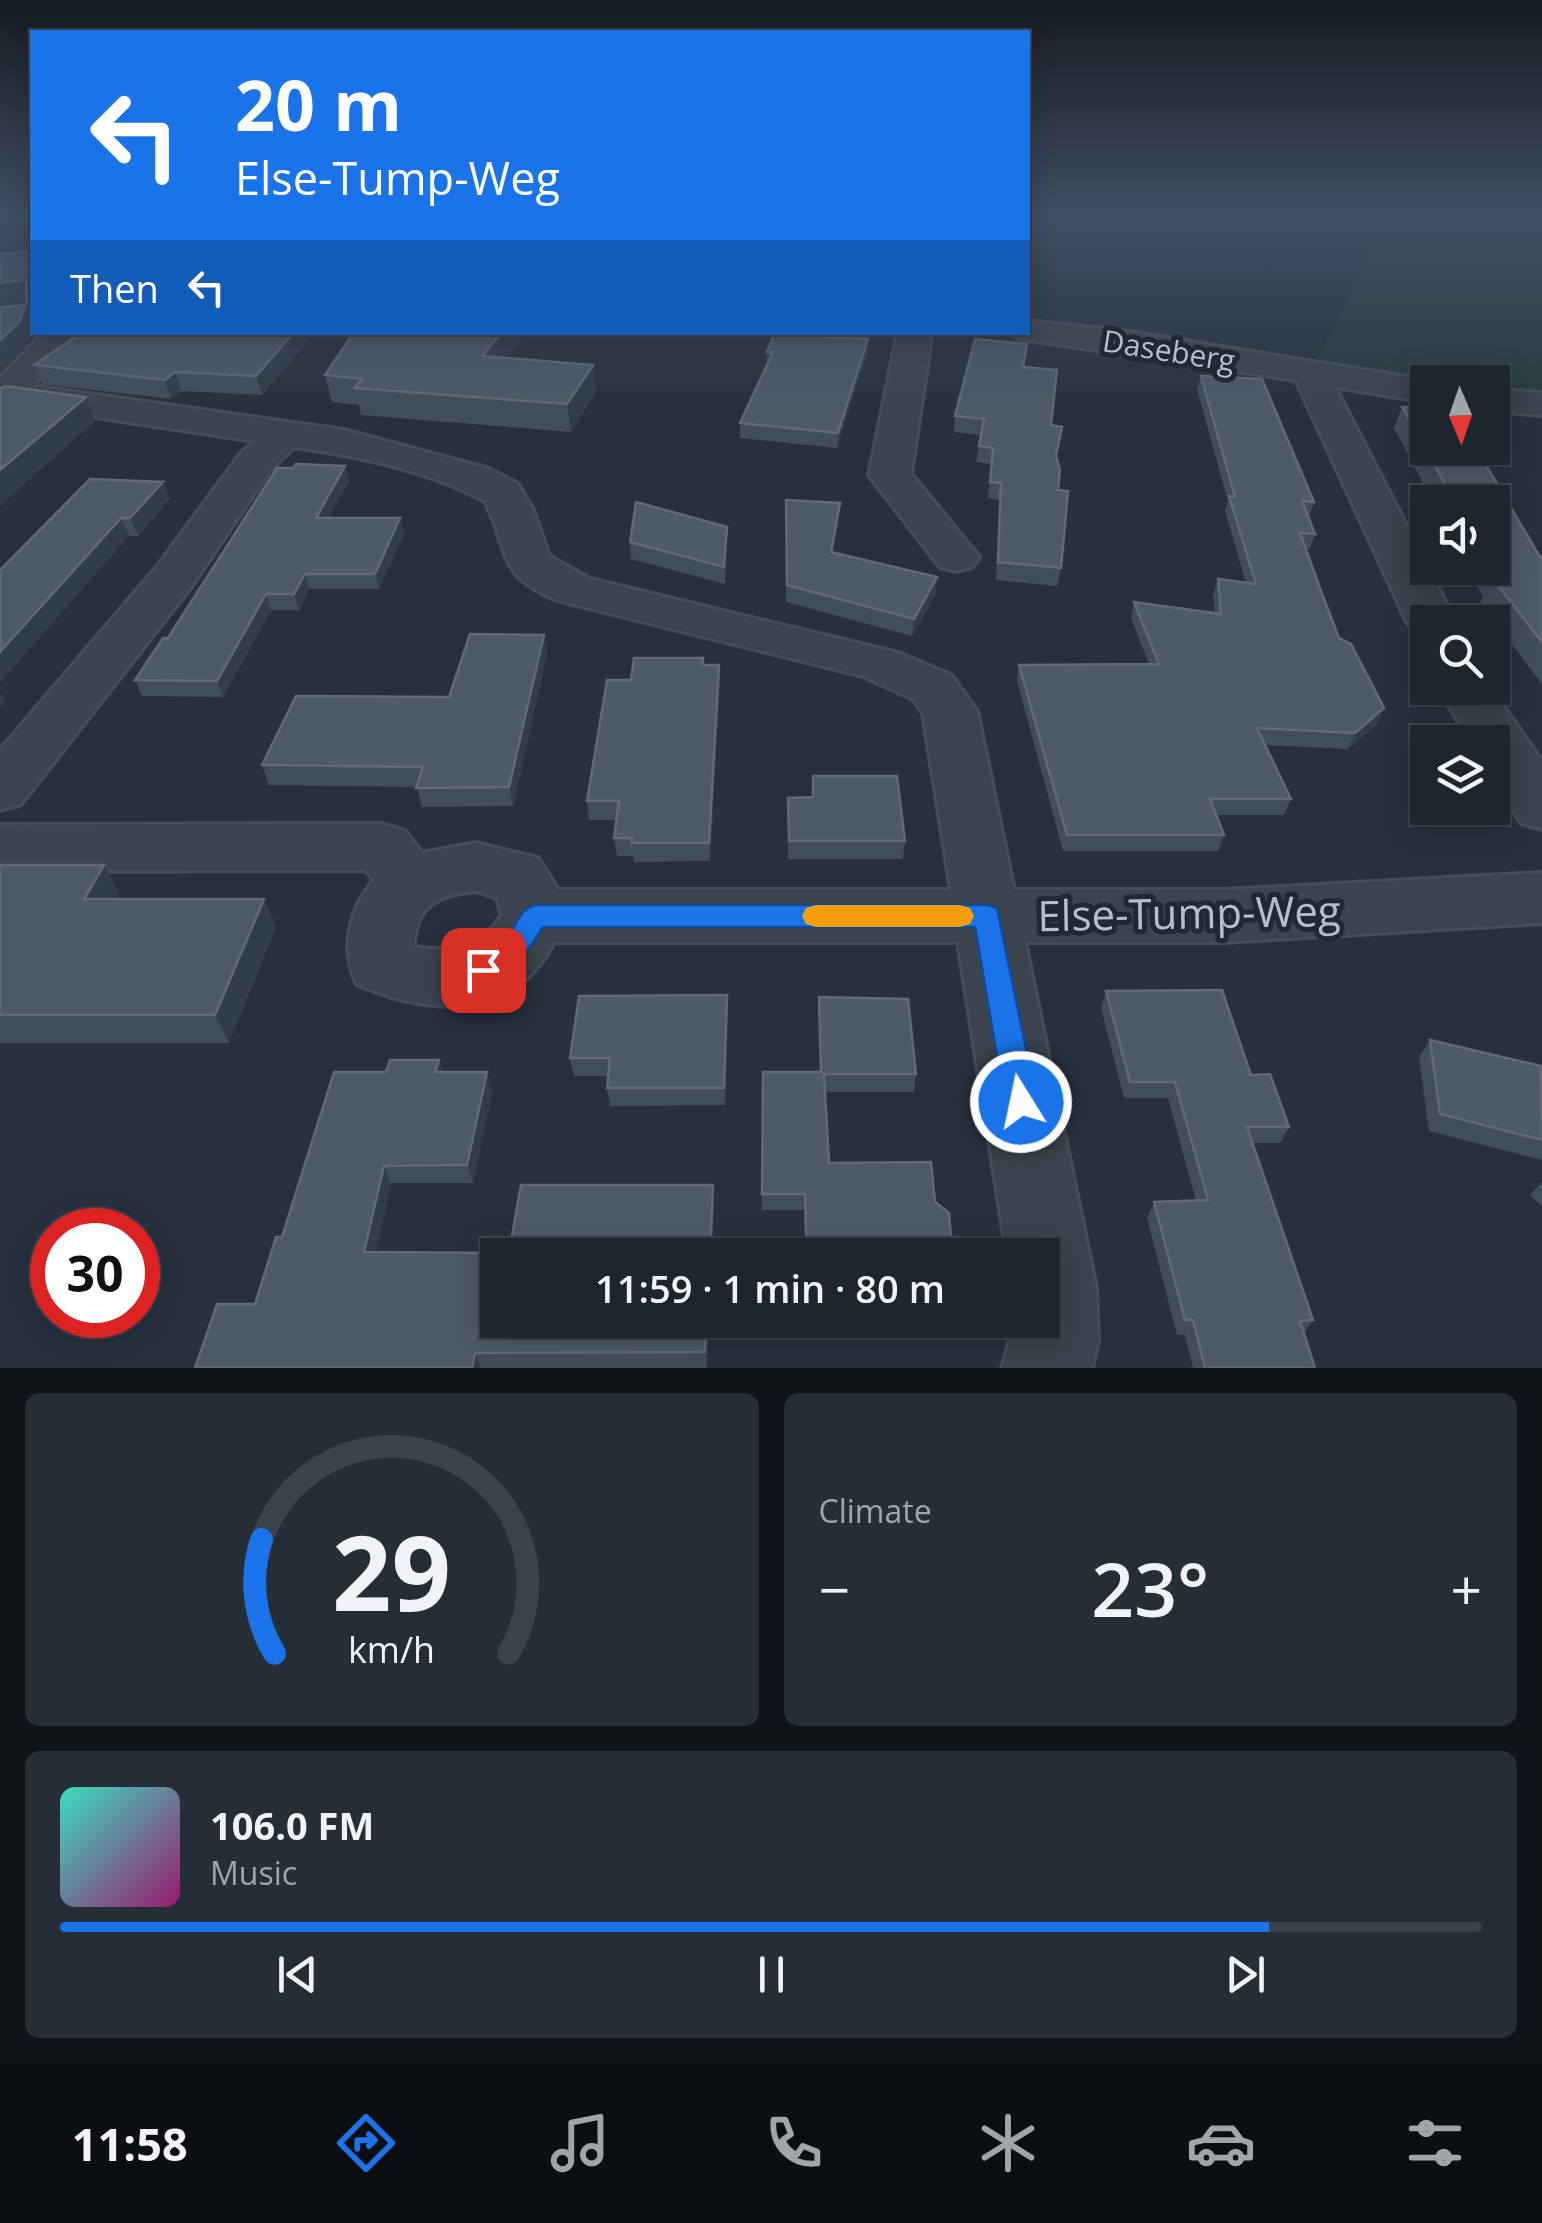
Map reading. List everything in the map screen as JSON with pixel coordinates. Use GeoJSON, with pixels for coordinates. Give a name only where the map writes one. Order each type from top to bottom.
{"type":"FeatureCollection","features":[{"type":"Feature","properties":{"kind":"street","name":"Daseberg"},"geometry":{"type":"LineString","coordinates":[[1030,331],[1123,342],[1410,388]]}},
{"type":"Feature","properties":{"kind":"street"},"geometry":{"type":"LineString","coordinates":[[4,397],[60,335]]}},
{"type":"Feature","properties":{"kind":"street"},"geometry":{"type":"LineString","coordinates":[[914,335],[890,475],[956,556]]}},
{"type":"Feature","properties":{"kind":"street"},"geometry":{"type":"LineString","coordinates":[[1310,372],[1424,605]]}},
{"type":"Feature","properties":{"kind":"street"},"geometry":{"type":"LineString","coordinates":[[4,397],[344,442],[492,485],[509,503],[519,545],[530,566],[544,579],[880,664],[932,687],[950,711],[1054,1288],[1054,1341],[1047,1368]]}},
{"type":"Feature","properties":{"kind":"street"},"geometry":{"type":"LineString","coordinates":[[1510,401],[1542,404]]}},
{"type":"Feature","properties":{"kind":"street"},"geometry":{"type":"LineString","coordinates":[[0,789],[173,578],[256,461],[284,435]]}},
{"type":"Feature","properties":{"kind":"street"},"geometry":{"type":"LineString","coordinates":[[1475,705],[1542,808]]}},
{"type":"Feature","properties":{"kind":"street"},"geometry":{"type":"LineString","coordinates":[[0,848],[383,847],[410,883]]}},
{"type":"Feature","properties":{"kind":"street"},"geometry":{"type":"LineString","coordinates":[[476,867],[516,874],[535,916],[514,951],[483,970],[440,982],[408,977],[381,964],[378,934],[388,907],[410,883],[441,868],[476,867]]}},
{"type":"Feature","properties":{"kind":"street","name":"Else-Tump-Weg"},"geometry":{"type":"LineString","coordinates":[[535,916],[1223,916],[1542,898]]}},
{"type":"Feature","properties":{"kind":"shaded area"},"geometry":{"type":"Polygon","coordinates":[[[1358,280],[1542,280],[1542,392],[1510,389],[1510,365],[1410,365],[1410,376],[1314,364],[1358,280]]]}},
{"type":"Feature","properties":{"kind":"building"},"geometry":{"type":"Polygon","coordinates":[[[0,280],[30,280],[30,296],[19,322],[0,340],[0,307],[26,305],[26,280],[0,283],[0,280]]]}},
{"type":"Feature","properties":{"kind":"building"},"geometry":{"type":"Polygon","coordinates":[[[79,335],[291,335],[256,376],[175,372],[165,380],[34,365],[79,335]]]}},
{"type":"Feature","properties":{"kind":"building"},"geometry":{"type":"Polygon","coordinates":[[[352,335],[500,335],[482,356],[593,365],[567,404],[354,388],[363,379],[325,375],[352,335]]]}},
{"type":"Feature","properties":{"kind":"building"},"geometry":{"type":"Polygon","coordinates":[[[774,335],[868,339],[838,433],[740,423],[773,352],[767,352],[774,335]]]}},
{"type":"Feature","properties":{"kind":"building"},"geometry":{"type":"Polygon","coordinates":[[[975,339],[1027,344],[1023,367],[1057,370],[1051,425],[1062,427],[1056,456],[1060,470],[1058,490],[1068,491],[1061,568],[998,562],[1001,483],[990,482],[993,448],[979,446],[984,419],[955,416],[975,339]]]}},
{"type":"Feature","properties":{"kind":"building"},"geometry":{"type":"Polygon","coordinates":[[[1201,376],[1262,379],[1314,502],[1302,501],[1315,534],[1300,533],[1321,591],[1339,638],[1351,644],[1384,708],[1355,733],[1257,728],[1291,799],[1210,799],[1224,835],[1067,835],[1019,665],[1159,664],[1134,602],[1221,614],[1218,579],[1256,584],[1229,496],[1235,497],[1201,376]]]}},
{"type":"Feature","properties":{"kind":"building"},"geometry":{"type":"Polygon","coordinates":[[[0,388],[86,397],[0,470],[0,388]]]}},
{"type":"Feature","properties":{"kind":"building"},"geometry":{"type":"Polygon","coordinates":[[[296,464],[345,466],[316,518],[400,518],[375,574],[305,574],[294,594],[266,594],[217,681],[135,680],[163,638],[168,638],[277,468],[293,468],[296,464]]]}},
{"type":"Feature","properties":{"kind":"building"},"geometry":{"type":"Polygon","coordinates":[[[1434,465],[1486,465],[1498,485],[1446,485],[1434,465]]]}},
{"type":"Feature","properties":{"kind":"building"},"geometry":{"type":"Polygon","coordinates":[[[90,479],[163,482],[130,518],[121,518],[0,652],[0,570],[90,479]]]}},
{"type":"Feature","properties":{"kind":"building"},"geometry":{"type":"Polygon","coordinates":[[[786,500],[840,503],[831,552],[937,577],[914,619],[787,585],[786,500]]]}},
{"type":"Feature","properties":{"kind":"building"},"geometry":{"type":"Polygon","coordinates":[[[636,502],[727,527],[724,567],[630,542],[636,502]]]}},
{"type":"Feature","properties":{"kind":"building"},"geometry":{"type":"Polygon","coordinates":[[[1510,506],[1542,557],[1542,642],[1497,585],[1510,585],[1510,506]]]}},
{"type":"Feature","properties":{"kind":"building"},"geometry":{"type":"Polygon","coordinates":[[[470,634],[544,635],[509,787],[416,788],[423,767],[262,765],[296,696],[449,697],[470,634]]]}},
{"type":"Feature","properties":{"kind":"building"},"geometry":{"type":"Polygon","coordinates":[[[634,658],[703,658],[703,665],[719,665],[709,843],[632,843],[632,838],[614,838],[619,801],[587,801],[607,680],[631,680],[634,658]]]}},
{"type":"Feature","properties":{"kind":"building"},"geometry":{"type":"Polygon","coordinates":[[[813,776],[897,776],[905,841],[789,841],[788,798],[813,797],[813,776]]]}},
{"type":"Feature","properties":{"kind":"building"},"geometry":{"type":"Polygon","coordinates":[[[0,865],[104,865],[84,899],[264,899],[215,1015],[0,1015],[0,865]]]}},
{"type":"Feature","properties":{"kind":"building"},"geometry":{"type":"Polygon","coordinates":[[[1222,990],[1251,1075],[1270,1074],[1289,1127],[1247,1127],[1313,1320],[1300,1321],[1315,1368],[1205,1368],[1193,1320],[1185,1320],[1154,1202],[1208,1200],[1175,1082],[1130,1082],[1106,991],[1222,990]]]}},
{"type":"Feature","properties":{"kind":"building"},"geometry":{"type":"Polygon","coordinates":[[[727,995],[724,1088],[607,1088],[610,1058],[570,1058],[579,996],[727,995]]]}},
{"type":"Feature","properties":{"kind":"building"},"geometry":{"type":"Polygon","coordinates":[[[819,997],[908,999],[916,1074],[824,1074],[829,1163],[931,1162],[935,1202],[949,1213],[949,1238],[806,1238],[805,1194],[762,1194],[763,1072],[821,1072],[819,997]]]}},
{"type":"Feature","properties":{"kind":"building"},"geometry":{"type":"Polygon","coordinates":[[[1430,1040],[1541,1066],[1542,1140],[1440,1114],[1430,1040]]]}},
{"type":"Feature","properties":{"kind":"building"},"geometry":{"type":"Polygon","coordinates":[[[390,1060],[439,1060],[435,1072],[487,1072],[467,1165],[384,1166],[364,1252],[480,1253],[480,1338],[706,1338],[705,1352],[475,1353],[472,1368],[195,1368],[217,1304],[255,1304],[276,1237],[282,1237],[334,1072],[386,1072],[390,1060]]]}},
{"type":"Feature","properties":{"kind":"building"},"geometry":{"type":"Polygon","coordinates":[[[521,1185],[713,1185],[711,1238],[512,1238],[521,1185]]]}},
{"type":"Feature","properties":{"kind":"slow traffic"},"geometry":{"type":"LineString","coordinates":[[816,916],[960,916]]}},
{"type":"Feature","properties":{"kind":"route"},"geometry":{"type":"LineString","coordinates":[[483,970],[514,951],[535,916],[987,916],[1021,1102]]}}]}
